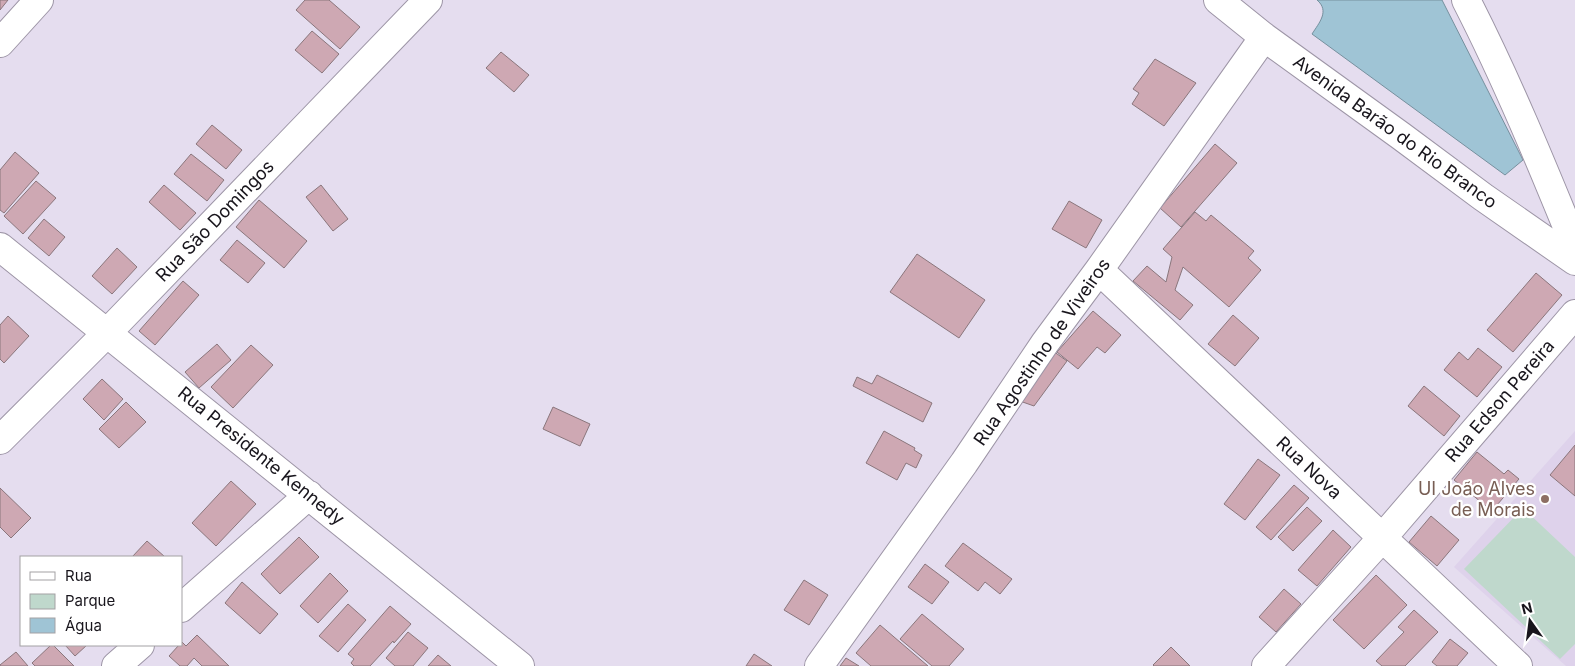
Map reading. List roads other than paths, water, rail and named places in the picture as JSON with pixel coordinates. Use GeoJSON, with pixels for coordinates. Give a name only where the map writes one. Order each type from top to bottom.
{"type":"FeatureCollection","features":[{"type":"Feature","properties":{"kind":"street"},"geometry":{"type":"LineString","coordinates":[[0,43],[39,0]]}},
{"type":"Feature","properties":{"kind":"street","name":"Rua São Domingos"},"geometry":{"type":"LineString","coordinates":[[0,440],[108,332],[428,0]]}},
{"type":"Feature","properties":{"kind":"street","name":"Avenida Barão do Rio Branco"},"geometry":{"type":"LineString","coordinates":[[1218,0],[1264,37],[1402,136],[1482,197],[1575,261]]}},
{"type":"Feature","properties":{"kind":"street"},"geometry":{"type":"LineString","coordinates":[[1466,0],[1537,153],[1575,246]]}},
{"type":"Feature","properties":{"kind":"street","name":"Rua Agostinho de Viveiros"},"geometry":{"type":"LineString","coordinates":[[819,666],[964,463],[1045,343],[1264,37]]}},
{"type":"Feature","properties":{"kind":"street","name":"Rua Presidente Kennedy"},"geometry":{"type":"LineString","coordinates":[[0,246],[309,495],[506,662]]}},
{"type":"Feature","properties":{"kind":"street","name":"Rua Nova"},"geometry":{"type":"LineString","coordinates":[[1099,270],[1518,666]]}},
{"type":"Feature","properties":{"kind":"street","name":"Rua Edson Pereira"},"geometry":{"type":"LineString","coordinates":[[1266,666],[1383,537],[1575,314]]}},
{"type":"Feature","properties":{"kind":"street"},"geometry":{"type":"LineString","coordinates":[[182,607],[309,495]]}},
{"type":"Feature","properties":{"kind":"street"},"geometry":{"type":"LineString","coordinates":[[116,666],[139,646]]}},
{"type":"Feature","properties":{"kind":"water"},"geometry":{"type":"Polygon","coordinates":[[[1317,0],[1442,0],[1523,160],[1505,175],[1312,34],[1323,13],[1323,8],[1317,0]]]}},
{"type":"Feature","properties":{"kind":"place","name":"UI João Alves de Morais"},"geometry":{"type":"Point","coordinates":[1545,499]}}]}
